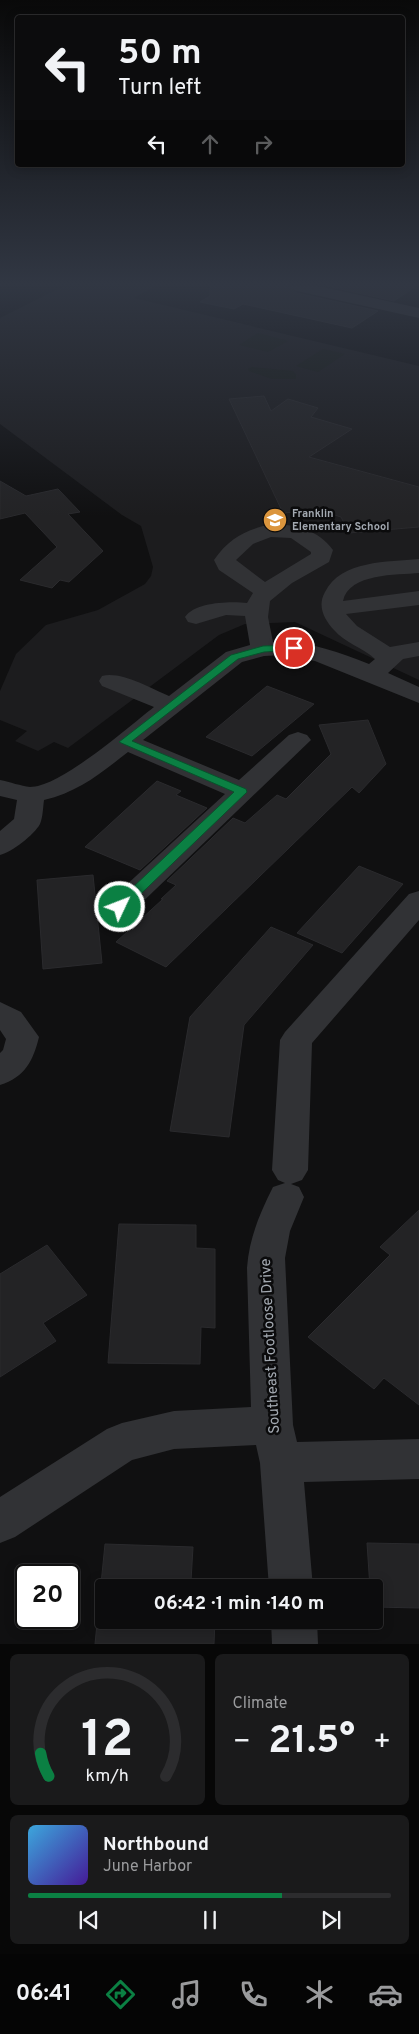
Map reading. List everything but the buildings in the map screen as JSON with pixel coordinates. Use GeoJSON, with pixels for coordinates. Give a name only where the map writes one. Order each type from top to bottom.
{"type":"FeatureCollection","features":[{"type":"Feature","properties":{"kind":"street"},"geometry":{"type":"LineString","coordinates":[[388,658],[369,643],[354,636],[342,625],[333,609],[331,601],[334,591],[342,582],[366,572],[419,566]]}},
{"type":"Feature","properties":{"kind":"street"},"geometry":{"type":"LineString","coordinates":[[333,609],[419,598]]}},
{"type":"Feature","properties":{"kind":"street"},"geometry":{"type":"LineString","coordinates":[[196,617],[218,608],[261,602],[263,649]]}},
{"type":"Feature","properties":{"kind":"street"},"geometry":{"type":"LineString","coordinates":[[0,788],[31,795],[52,790],[81,776],[234,657],[263,649],[294,648],[324,656],[419,696]]}},
{"type":"Feature","properties":{"kind":"street"},"geometry":{"type":"LineString","coordinates":[[371,675],[388,658],[396,653],[419,649]]}},
{"type":"Feature","properties":{"kind":"street"},"geometry":{"type":"LineString","coordinates":[[111,681],[172,706]]}},
{"type":"Feature","properties":{"kind":"street"},"geometry":{"type":"LineString","coordinates":[[120,907],[298,740]]}},
{"type":"Feature","properties":{"kind":"street"},"geometry":{"type":"LineString","coordinates":[[125,742],[242,792]]}},
{"type":"Feature","properties":{"kind":"street"},"geometry":{"type":"LineString","coordinates":[[0,846],[27,822],[31,795]]}},
{"type":"Feature","properties":{"kind":"street","name":"Southeast Footloose Drive"},"geometry":{"type":"LineString","coordinates":[[290,1579],[277,1444],[266,1250],[288,1183],[296,1040],[419,901]]}},
{"type":"Feature","properties":{"kind":"street"},"geometry":{"type":"LineString","coordinates":[[0,1014],[10,1020],[23,1037],[18,1056],[0,1072]]}},
{"type":"Feature","properties":{"kind":"street"},"geometry":{"type":"LineString","coordinates":[[0,1522],[122,1443],[174,1430],[277,1444],[419,1459]]}},
{"type":"Feature","properties":{"kind":"street"},"geometry":{"type":"LineString","coordinates":[[295,1629],[296,1644]]}},
{"type":"Feature","properties":{"kind":"shaded area","name":"Franklin Elementary School"},"geometry":{"type":"Polygon","coordinates":[[[0,363],[405,363],[419,366],[419,680],[295,622],[245,624],[219,635],[68,748],[54,742],[38,751],[15,741],[27,731],[0,720],[0,691],[16,654],[46,625],[98,610],[145,584],[151,576],[153,567],[141,526],[122,515],[0,424],[0,363]]]}},
{"type":"Feature","properties":{"kind":"shaded area"},"geometry":{"type":"Polygon","coordinates":[[[301,363],[332,363],[318,372],[296,366],[301,363]]]}},
{"type":"Feature","properties":{"kind":"shaded area"},"geometry":{"type":"Polygon","coordinates":[[[252,367],[293,371],[296,379],[272,379],[249,371],[248,369],[252,367]]]}},
{"type":"Feature","properties":{"kind":"place","name":"Franklin Elementary School"},"geometry":{"type":"Point","coordinates":[275,520]}},
{"type":"Feature","properties":{"kind":"route"},"geometry":{"type":"LineString","coordinates":[[120,907],[242,792],[125,742],[234,657],[263,649],[294,648]]}}]}
